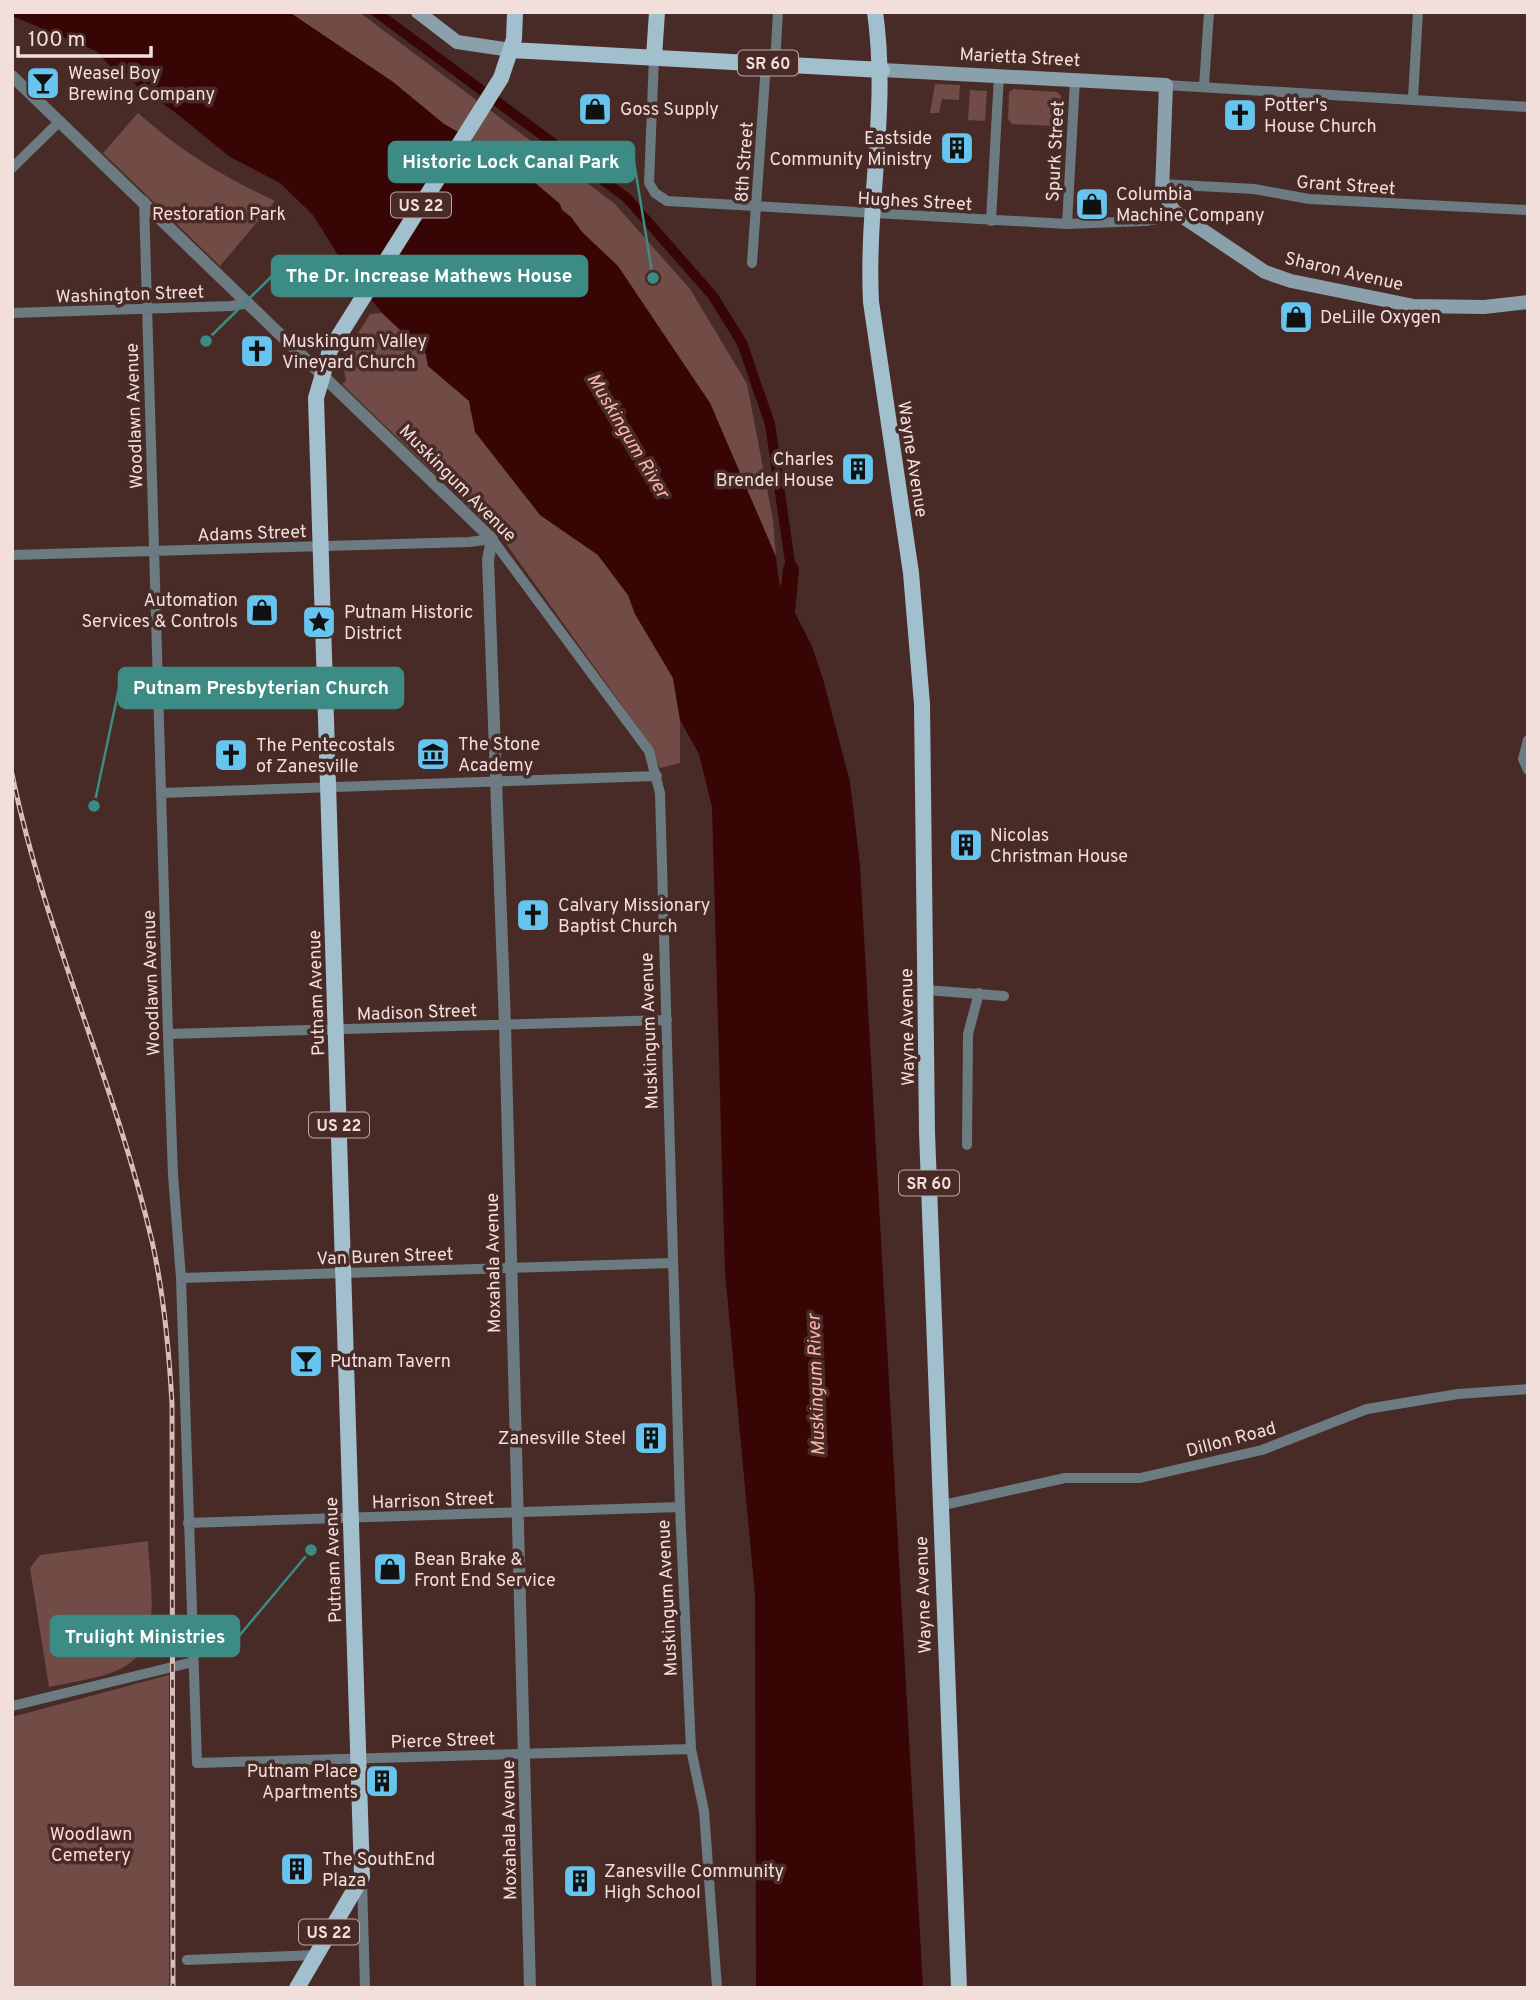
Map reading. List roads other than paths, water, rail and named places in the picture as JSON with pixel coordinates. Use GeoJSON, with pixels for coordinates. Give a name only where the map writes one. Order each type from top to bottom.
{"type":"FeatureCollection","features":[{"type":"Feature","properties":{"kind":"main road"},"geometry":{"type":"LineString","coordinates":[[418,12],[457,42],[510,50]]}},
{"type":"Feature","properties":{"kind":"main road","name":"US 22"},"geometry":{"type":"LineString","coordinates":[[510,50],[515,12]]}},
{"type":"Feature","properties":{"kind":"main road"},"geometry":{"type":"LineString","coordinates":[[654,57],[657,12]]}},
{"type":"Feature","properties":{"kind":"main road","name":"SR 60"},"geometry":{"type":"LineString","coordinates":[[875,12],[881,70]]}},
{"type":"Feature","properties":{"kind":"main road","name":"Marietta Street"},"geometry":{"type":"LineString","coordinates":[[510,50],[1166,85]]}},
{"type":"Feature","properties":{"kind":"main road","name":"Putnam Avenue"},"geometry":{"type":"LineString","coordinates":[[362,1877],[316,398],[322,373],[341,333],[501,78],[510,50]]}},
{"type":"Feature","properties":{"kind":"main road","name":"Wayne Avenue"},"geometry":{"type":"LineString","coordinates":[[881,70],[870,279],[873,328],[902,503],[917,626],[923,731],[926,990],[939,1506],[959,1988]]}},
{"type":"Feature","properties":{"kind":"main road"},"geometry":{"type":"LineString","coordinates":[[1166,85],[1162,184],[1164,199],[1174,211]]}},
{"type":"Feature","properties":{"kind":"main road","name":"Sharon Avenue"},"geometry":{"type":"LineString","coordinates":[[1174,211],[1265,272],[1291,281],[1414,306],[1484,307],[1528,302]]}},
{"type":"Feature","properties":{"kind":"main road","name":"US 22"},"geometry":{"type":"LineString","coordinates":[[297,1988],[362,1877]]}},
{"type":"Feature","properties":{"kind":"street","name":"8th Street"},"geometry":{"type":"LineString","coordinates":[[752,263],[770,63],[778,12]]}},
{"type":"Feature","properties":{"kind":"street"},"geometry":{"type":"LineString","coordinates":[[1204,86],[1209,12]]}},
{"type":"Feature","properties":{"kind":"street"},"geometry":{"type":"LineString","coordinates":[[1413,98],[1418,12]]}},
{"type":"Feature","properties":{"kind":"street","name":"Hughes Street"},"geometry":{"type":"LineString","coordinates":[[654,57],[648,177],[655,193],[676,203],[1067,224],[1146,221],[1164,218],[1174,211]]}},
{"type":"Feature","properties":{"kind":"street"},"geometry":{"type":"LineString","coordinates":[[991,221],[999,75]]}},
{"type":"Feature","properties":{"kind":"street","name":"Muskingum Avenue"},"geometry":{"type":"LineString","coordinates":[[12,76],[492,539],[649,751],[657,776],[667,1020],[680,1507],[691,1749],[704,1811],[717,1988]]}},
{"type":"Feature","properties":{"kind":"street","name":"Spurk Street"},"geometry":{"type":"LineString","coordinates":[[1067,224],[1075,80]]}},
{"type":"Feature","properties":{"kind":"street","name":"Marietta Street"},"geometry":{"type":"LineString","coordinates":[[1166,85],[1528,107]]}},
{"type":"Feature","properties":{"kind":"street"},"geometry":{"type":"LineString","coordinates":[[12,168],[60,121]]}},
{"type":"Feature","properties":{"kind":"street","name":"Grant Street"},"geometry":{"type":"LineString","coordinates":[[1162,184],[1254,189],[1308,199],[1528,210]]}},
{"type":"Feature","properties":{"kind":"street","name":"Woodlawn Avenue"},"geometry":{"type":"LineString","coordinates":[[144,201],[168,1034],[173,1175],[181,1278],[197,1763]]}},
{"type":"Feature","properties":{"kind":"street","name":"Washington Street"},"geometry":{"type":"LineString","coordinates":[[12,313],[249,303]]}},
{"type":"Feature","properties":{"kind":"street","name":"Adams Street"},"geometry":{"type":"LineString","coordinates":[[12,555],[492,539]]}},
{"type":"Feature","properties":{"kind":"street","name":"Moxahala Avenue"},"geometry":{"type":"LineString","coordinates":[[492,539],[488,560],[505,1025],[530,1988]]}},
{"type":"Feature","properties":{"kind":"street"},"geometry":{"type":"LineString","coordinates":[[1528,740],[1523,759],[1528,770]]}},
{"type":"Feature","properties":{"kind":"street"},"geometry":{"type":"LineString","coordinates":[[161,793],[657,776]]}},
{"type":"Feature","properties":{"kind":"street"},"geometry":{"type":"LineString","coordinates":[[926,990],[1004,996]]}},
{"type":"Feature","properties":{"kind":"street"},"geometry":{"type":"LineString","coordinates":[[967,1145],[968,1034],[979,993]]}},
{"type":"Feature","properties":{"kind":"street","name":"Madison Street"},"geometry":{"type":"LineString","coordinates":[[168,1034],[667,1020]]}},
{"type":"Feature","properties":{"kind":"street","name":"Van Buren Street"},"geometry":{"type":"LineString","coordinates":[[181,1278],[673,1264]]}},
{"type":"Feature","properties":{"kind":"street","name":"Dillon Road"},"geometry":{"type":"LineString","coordinates":[[939,1506],[1065,1478],[1140,1478],[1262,1450],[1367,1409],[1458,1394],[1528,1389]]}},
{"type":"Feature","properties":{"kind":"street","name":"Harrison Street"},"geometry":{"type":"LineString","coordinates":[[188,1523],[680,1507]]}},
{"type":"Feature","properties":{"kind":"street"},"geometry":{"type":"LineString","coordinates":[[12,1706],[193,1662]]}},
{"type":"Feature","properties":{"kind":"street","name":"Pierce Street"},"geometry":{"type":"LineString","coordinates":[[197,1763],[691,1749]]}},
{"type":"Feature","properties":{"kind":"street","name":"Putnam Avenue"},"geometry":{"type":"LineString","coordinates":[[362,1877],[365,1988]]}},
{"type":"Feature","properties":{"kind":"street"},"geometry":{"type":"LineString","coordinates":[[187,1960],[315,1955]]}},
{"type":"Feature","properties":{"kind":"water"},"geometry":{"type":"Polygon","coordinates":[[[12,12],[289,12],[393,82],[444,124],[512,163],[560,204],[562,211],[618,266],[710,403],[776,557],[779,582],[812,646],[850,782],[860,865],[923,1988],[756,1988],[755,1595],[725,1272],[712,807],[699,754],[680,720],[673,678],[635,614],[628,595],[598,555],[540,515],[475,432],[469,401],[428,366],[426,354],[382,313],[343,263],[313,215],[280,183],[230,157],[176,113],[112,68],[96,51],[12,16],[12,12]]]}},
{"type":"Feature","properties":{"kind":"waterway","name":"Muskingum River"},"geometry":{"type":"LineString","coordinates":[[376,12],[627,198],[713,296],[742,343],[770,424],[791,569]]}},
{"type":"Feature","properties":{"kind":"waterway","name":"Muskingum River"},"geometry":{"type":"LineString","coordinates":[[786,623],[791,569]]}},
{"type":"Feature","properties":{"kind":"railway"},"geometry":{"type":"LineString","coordinates":[[12,774],[43,892],[137,1182],[152,1241],[163,1302],[172,1404],[173,1988]]}},
{"type":"Feature","properties":{"kind":"place","name":"Weasel Boy Brewing Company"},"geometry":{"type":"Point","coordinates":[43,83]}},
{"type":"Feature","properties":{"kind":"place","name":"Goss Supply"},"geometry":{"type":"Point","coordinates":[595,109]}},
{"type":"Feature","properties":{"kind":"place","name":"Potter's House Church"},"geometry":{"type":"Point","coordinates":[1240,115]}},
{"type":"Feature","properties":{"kind":"place","name":"Eastside Community Ministry"},"geometry":{"type":"Point","coordinates":[957,148]}},
{"type":"Feature","properties":{"kind":"place","name":"Columbia Machine Company"},"geometry":{"type":"Point","coordinates":[1092,204]}},
{"type":"Feature","properties":{"kind":"place","name":"Historic Lock Canal Park"},"geometry":{"type":"Point","coordinates":[653,278]}},
{"type":"Feature","properties":{"kind":"place","name":"DeLille Oxygen"},"geometry":{"type":"Point","coordinates":[1296,317]}},
{"type":"Feature","properties":{"kind":"place","name":"The Dr. Increase Mathews House"},"geometry":{"type":"Point","coordinates":[206,341]}},
{"type":"Feature","properties":{"kind":"place","name":"Muskingum Valley Vineyard Church"},"geometry":{"type":"Point","coordinates":[257,351]}},
{"type":"Feature","properties":{"kind":"place","name":"Charles Brendel House"},"geometry":{"type":"Point","coordinates":[858,469]}},
{"type":"Feature","properties":{"kind":"place","name":"Automation Services & Controls"},"geometry":{"type":"Point","coordinates":[262,610]}},
{"type":"Feature","properties":{"kind":"place","name":"Putnam Historic District"},"geometry":{"type":"Point","coordinates":[319,622]}},
{"type":"Feature","properties":{"kind":"place","name":"The Stone Academy"},"geometry":{"type":"Point","coordinates":[433,754]}},
{"type":"Feature","properties":{"kind":"place","name":"The Pentecostals of Zanesville"},"geometry":{"type":"Point","coordinates":[231,755]}},
{"type":"Feature","properties":{"kind":"place","name":"Putnam Presbyterian Church"},"geometry":{"type":"Point","coordinates":[94,806]}},
{"type":"Feature","properties":{"kind":"place","name":"Nicolas Christman House"},"geometry":{"type":"Point","coordinates":[966,845]}},
{"type":"Feature","properties":{"kind":"place","name":"Calvary Missionary Baptist Church"},"geometry":{"type":"Point","coordinates":[533,915]}},
{"type":"Feature","properties":{"kind":"place","name":"Putnam Tavern"},"geometry":{"type":"Point","coordinates":[306,1361]}},
{"type":"Feature","properties":{"kind":"place","name":"Zanesville Steel"},"geometry":{"type":"Point","coordinates":[651,1438]}},
{"type":"Feature","properties":{"kind":"place","name":"Trulight Ministries"},"geometry":{"type":"Point","coordinates":[311,1550]}},
{"type":"Feature","properties":{"kind":"place","name":"Bean Brake & Front End Service"},"geometry":{"type":"Point","coordinates":[390,1569]}},
{"type":"Feature","properties":{"kind":"place","name":"Putnam Place Apartments"},"geometry":{"type":"Point","coordinates":[382,1781]}},
{"type":"Feature","properties":{"kind":"place","name":"The SouthEnd Plaza"},"geometry":{"type":"Point","coordinates":[297,1869]}},
{"type":"Feature","properties":{"kind":"place","name":"Zanesville Community High School"},"geometry":{"type":"Point","coordinates":[580,1881]}},
{"type":"Feature","properties":{"kind":"park label","name":"Restoration Park"},"geometry":{"type":"Point","coordinates":[219,214]}},
{"type":"Feature","properties":{"kind":"park label","name":"Woodlawn Cemetery"},"geometry":{"type":"Point","coordinates":[91,1844]}}]}
